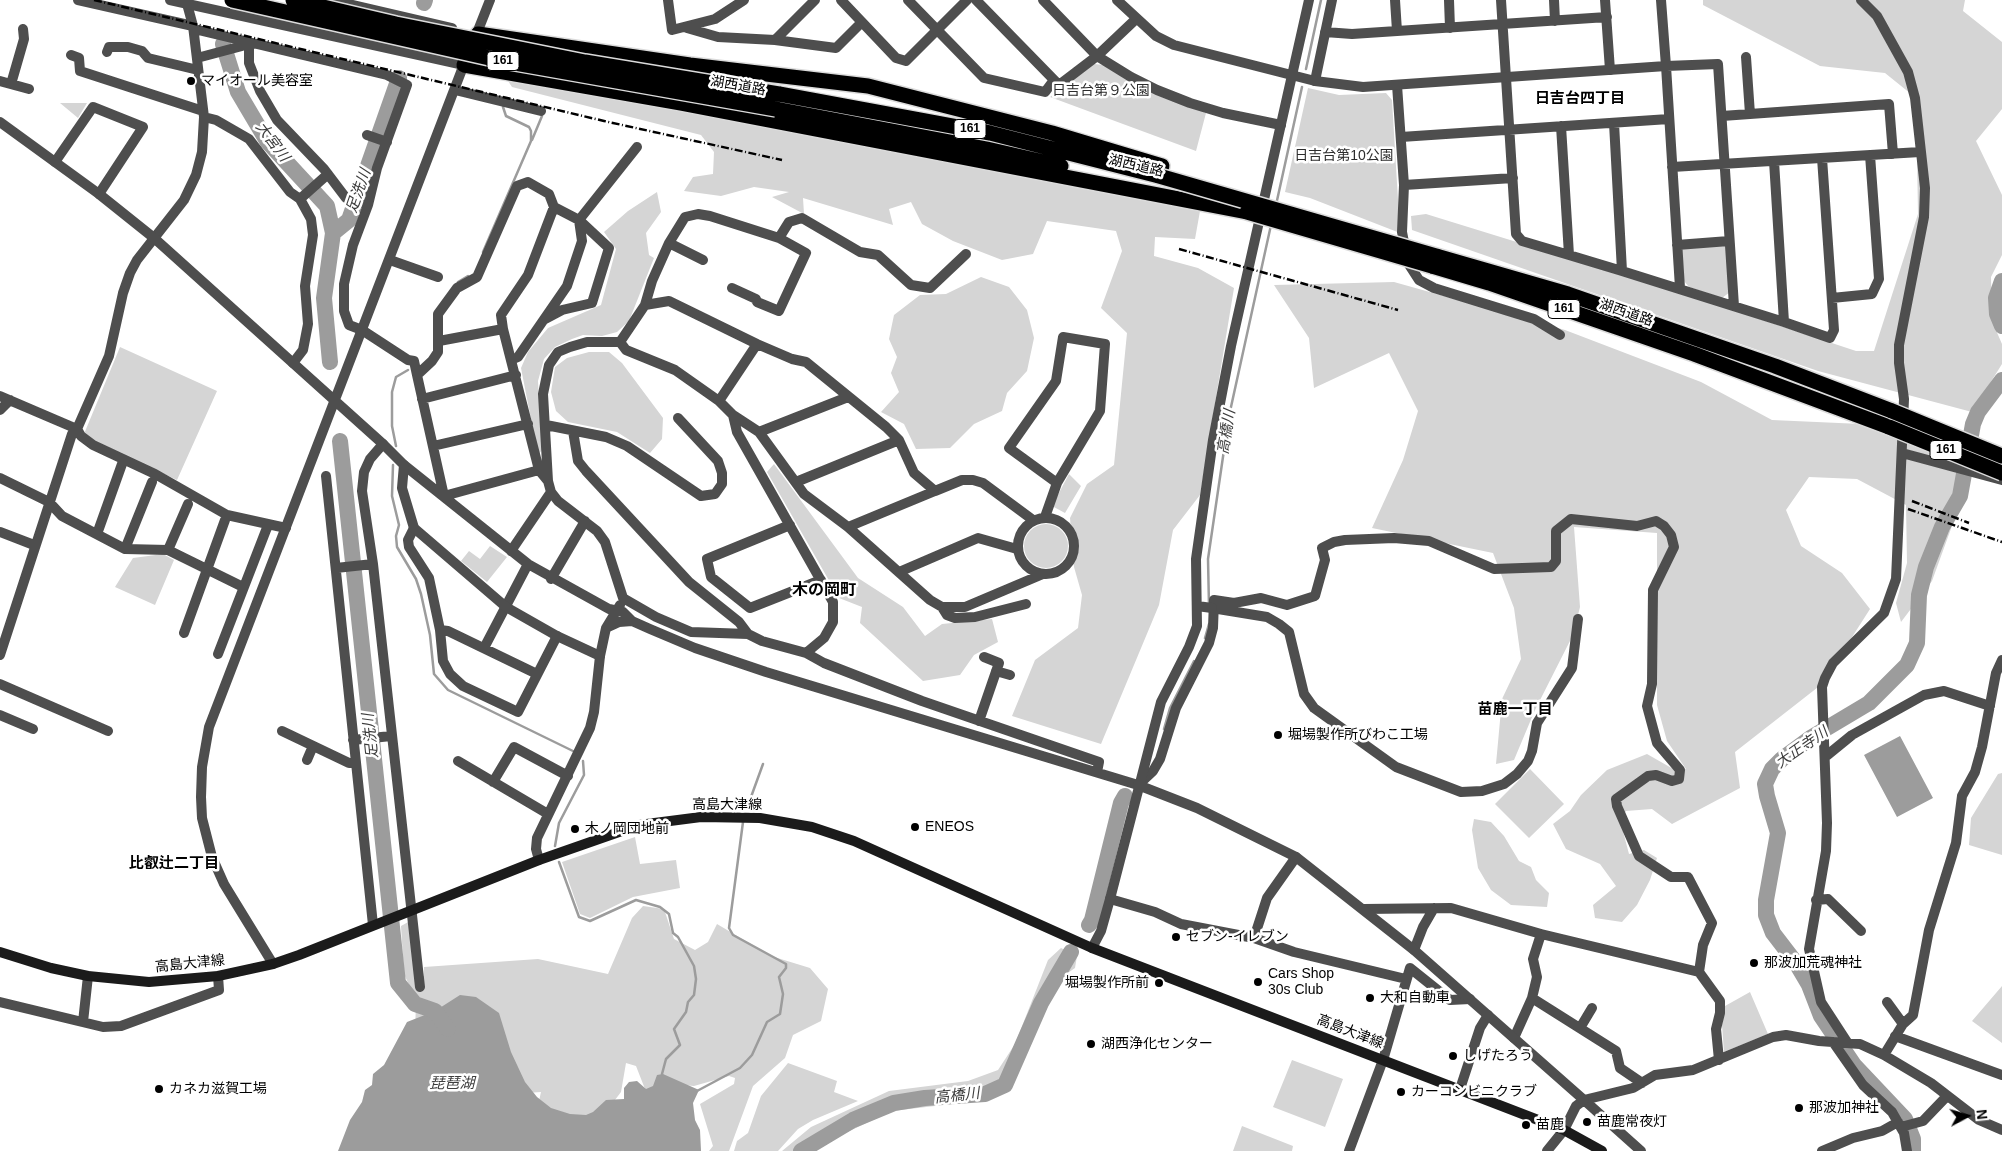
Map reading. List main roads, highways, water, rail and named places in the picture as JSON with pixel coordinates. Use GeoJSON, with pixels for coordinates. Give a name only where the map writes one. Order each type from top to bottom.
{"type":"FeatureCollection","features":[{"type":"Feature","properties":{"kind":"highway","name":"湖西道路"},"geometry":{"type":"LineString","coordinates":[[232,0],[393,38],[498,60],[776,109],[1157,181],[1247,212],[1568,294],[1775,366],[2002,456]]}},
{"type":"Feature","properties":{"kind":"highway","name":"湖西道路"},"geometry":{"type":"LineString","coordinates":[[293,0],[396,24],[585,62],[779,94],[990,133],[1157,181],[1302,216],[1666,344],[1889,427],[1999,477]]}},
{"type":"Feature","properties":{"kind":"highway"},"geometry":{"type":"LineString","coordinates":[[476,34],[690,65],[868,86],[1052,132],[1157,181]]}},
{"type":"Feature","properties":{"kind":"highway"},"geometry":{"type":"LineString","coordinates":[[464,65],[681,103],[1157,181]]}},
{"type":"Feature","properties":{"kind":"main road","name":"高島大津線"},"geometry":{"type":"LineString","coordinates":[[0,952],[51,968],[88,976],[149,982],[218,976],[273,964],[539,860],[639,825],[701,817],[760,818],[812,827],[854,841],[1089,946],[1564,1130],[1589,1148],[1602,1151]]}},
{"type":"Feature","properties":{"kind":"water"},"geometry":{"type":"Polygon","coordinates":[[[1900,736],[1933,798],[1897,817],[1864,755],[1900,736]]]}},
{"type":"Feature","properties":{"kind":"water","name":"琵琶湖"},"geometry":{"type":"Polygon","coordinates":[[[460,995],[476,997],[499,1013],[511,1052],[525,1082],[537,1097],[551,1108],[570,1114],[586,1115],[593,1112],[606,1100],[624,1099],[624,1088],[629,1082],[637,1081],[646,1089],[653,1086],[657,1075],[663,1074],[699,1090],[693,1103],[695,1120],[700,1130],[701,1151],[338,1151],[350,1120],[362,1102],[365,1090],[372,1085],[373,1074],[384,1065],[407,1022],[435,1011],[460,995]]]}},
{"type":"Feature","properties":{"kind":"waterway","name":"高橋川"},"geometry":{"type":"LineString","coordinates":[[1306,69],[1321,0]]}},
{"type":"Feature","properties":{"kind":"waterway","name":"大宮川"},"geometry":{"type":"LineString","coordinates":[[223,44],[238,92],[267,141],[327,206],[333,233]]}},
{"type":"Feature","properties":{"kind":"waterway","name":"足洗川"},"geometry":{"type":"LineString","coordinates":[[330,362],[324,298],[333,233],[349,220],[399,78]]}},
{"type":"Feature","properties":{"kind":"waterway","name":"高橋川"},"geometry":{"type":"LineString","coordinates":[[1276,205],[1302,87]]}},
{"type":"Feature","properties":{"kind":"waterway"},"geometry":{"type":"LineString","coordinates":[[483,252],[531,141],[529,127],[506,116],[503,107]]}},
{"type":"Feature","properties":{"kind":"waterway"},"geometry":{"type":"LineString","coordinates":[[532,140],[542,116]]}},
{"type":"Feature","properties":{"kind":"waterway","name":"高橋川"},"geometry":{"type":"LineString","coordinates":[[1209,606],[1208,559],[1229,416],[1271,225]]}},
{"type":"Feature","properties":{"kind":"waterway"},"geometry":{"type":"LineString","coordinates":[[458,282],[468,276]]}},
{"type":"Feature","properties":{"kind":"waterway","name":"大正寺川"},"geometry":{"type":"LineString","coordinates":[[2002,281],[1996,298],[1997,314],[2002,326]]}},
{"type":"Feature","properties":{"kind":"waterway"},"geometry":{"type":"LineString","coordinates":[[396,446],[392,426],[392,392],[396,377],[408,370]]}},
{"type":"Feature","properties":{"kind":"waterway","name":"大正寺川"},"geometry":{"type":"LineString","coordinates":[[1913,1151],[1913,1139],[1905,1119],[1854,1065],[1821,1016],[1809,985],[1796,963],[1773,933],[1766,915],[1766,900],[1778,833],[1765,784],[1772,769],[1782,759],[1812,737],[1869,703],[1907,665],[1917,643],[1919,595],[1926,567],[1942,527],[1960,496],[1973,424],[1978,412],[2002,380]]}},
{"type":"Feature","properties":{"kind":"waterway","name":"足洗川"},"geometry":{"type":"LineString","coordinates":[[340,441],[398,983],[415,1004],[435,1011],[448,1029]]}},
{"type":"Feature","properties":{"kind":"waterway"},"geometry":{"type":"LineString","coordinates":[[393,465],[392,496],[399,525],[396,536],[397,547],[416,579],[421,594],[430,635],[434,674],[448,690],[575,752]]}},
{"type":"Feature","properties":{"kind":"waterway","name":"高橋川"},"geometry":{"type":"LineString","coordinates":[[1205,638],[1209,624]]}},
{"type":"Feature","properties":{"kind":"waterway","name":"高橋川"},"geometry":{"type":"LineString","coordinates":[[1164,729],[1170,708],[1194,661]]}},
{"type":"Feature","properties":{"kind":"waterway"},"geometry":{"type":"LineString","coordinates":[[555,846],[559,823],[584,775],[583,761]]}},
{"type":"Feature","properties":{"kind":"waterway"},"geometry":{"type":"LineString","coordinates":[[747,808],[763,764]]}},
{"type":"Feature","properties":{"kind":"waterway","name":"高橋川"},"geometry":{"type":"LineString","coordinates":[[1089,925],[1092,920],[1121,803],[1125,796]]}},
{"type":"Feature","properties":{"kind":"waterway"},"geometry":{"type":"LineString","coordinates":[[697,1091],[740,1068],[752,1055],[767,1022],[780,1014],[783,994],[779,977],[786,968],[786,964],[733,935],[729,928],[743,822]]}},
{"type":"Feature","properties":{"kind":"waterway"},"geometry":{"type":"LineString","coordinates":[[559,862],[579,917],[590,921],[636,900],[660,907],[669,914],[673,933],[678,937],[694,966],[696,979],[694,995],[688,1002],[686,1012],[674,1029],[680,1045],[666,1059],[662,1074]]}},
{"type":"Feature","properties":{"kind":"waterway","name":"高橋川"},"geometry":{"type":"LineString","coordinates":[[801,1151],[853,1120],[894,1103],[925,1098],[985,1094],[1005,1085],[1041,1003],[1071,952]]}},
{"type":"Feature","properties":{"kind":"railway"},"geometry":{"type":"LineString","coordinates":[[94,0],[604,121],[782,160]]}},
{"type":"Feature","properties":{"kind":"railway"},"geometry":{"type":"LineString","coordinates":[[1179,249],[1398,310]]}},
{"type":"Feature","properties":{"kind":"railway"},"geometry":{"type":"LineString","coordinates":[[1912,501],[1969,523]]}},
{"type":"Feature","properties":{"kind":"railway"},"geometry":{"type":"LineString","coordinates":[[1908,509],[2002,542]]}},
{"type":"Feature","properties":{"kind":"place","name":"マイオール美容室"},"geometry":{"type":"Point","coordinates":[191,81]}},
{"type":"Feature","properties":{"kind":"place","name":"堀場製作所びわこ工場"},"geometry":{"type":"Point","coordinates":[1278,735]}},
{"type":"Feature","properties":{"kind":"place","name":"ENEOS"},"geometry":{"type":"Point","coordinates":[915,827]}},
{"type":"Feature","properties":{"kind":"place","name":"木ノ岡団地前"},"geometry":{"type":"Point","coordinates":[575,829]}},
{"type":"Feature","properties":{"kind":"place","name":"セブン-イレブン"},"geometry":{"type":"Point","coordinates":[1176,937]}},
{"type":"Feature","properties":{"kind":"place","name":"那波加荒魂神社"},"geometry":{"type":"Point","coordinates":[1754,963]}},
{"type":"Feature","properties":{"kind":"place","name":"Cars Shop 30s Club"},"geometry":{"type":"Point","coordinates":[1258,982]}},
{"type":"Feature","properties":{"kind":"place","name":"堀場製作所前"},"geometry":{"type":"Point","coordinates":[1159,983]}},
{"type":"Feature","properties":{"kind":"place","name":"大和自動車"},"geometry":{"type":"Point","coordinates":[1370,998]}},
{"type":"Feature","properties":{"kind":"place","name":"湖西浄化センター"},"geometry":{"type":"Point","coordinates":[1091,1044]}},
{"type":"Feature","properties":{"kind":"place","name":"しげたろう"},"geometry":{"type":"Point","coordinates":[1453,1056]}},
{"type":"Feature","properties":{"kind":"place","name":"カネカ滋賀工場"},"geometry":{"type":"Point","coordinates":[159,1089]}},
{"type":"Feature","properties":{"kind":"place","name":"カーコンビニクラブ"},"geometry":{"type":"Point","coordinates":[1401,1092]}},
{"type":"Feature","properties":{"kind":"place","name":"那波加神社"},"geometry":{"type":"Point","coordinates":[1799,1108]}},
{"type":"Feature","properties":{"kind":"place","name":"苗鹿常夜灯"},"geometry":{"type":"Point","coordinates":[1587,1122]}},
{"type":"Feature","properties":{"kind":"place","name":"苗鹿"},"geometry":{"type":"Point","coordinates":[1526,1125]}},
{"type":"Feature","properties":{"kind":"district","name":"日吉台四丁目"},"geometry":{"type":"Point","coordinates":[1580,99]}},
{"type":"Feature","properties":{"kind":"district","name":"木の岡町"},"geometry":{"type":"Point","coordinates":[824,591]}},
{"type":"Feature","properties":{"kind":"district","name":"苗鹿一丁目"},"geometry":{"type":"Point","coordinates":[1515,710]}},
{"type":"Feature","properties":{"kind":"district","name":"比叡辻二丁目"},"geometry":{"type":"Point","coordinates":[174,864]}},
{"type":"Feature","properties":{"kind":"park label","name":"日吉台第９公園"},"geometry":{"type":"Point","coordinates":[1101,91]}},
{"type":"Feature","properties":{"kind":"park label","name":"日吉台第10公園"},"geometry":{"type":"Point","coordinates":[1344,156]}}]}
